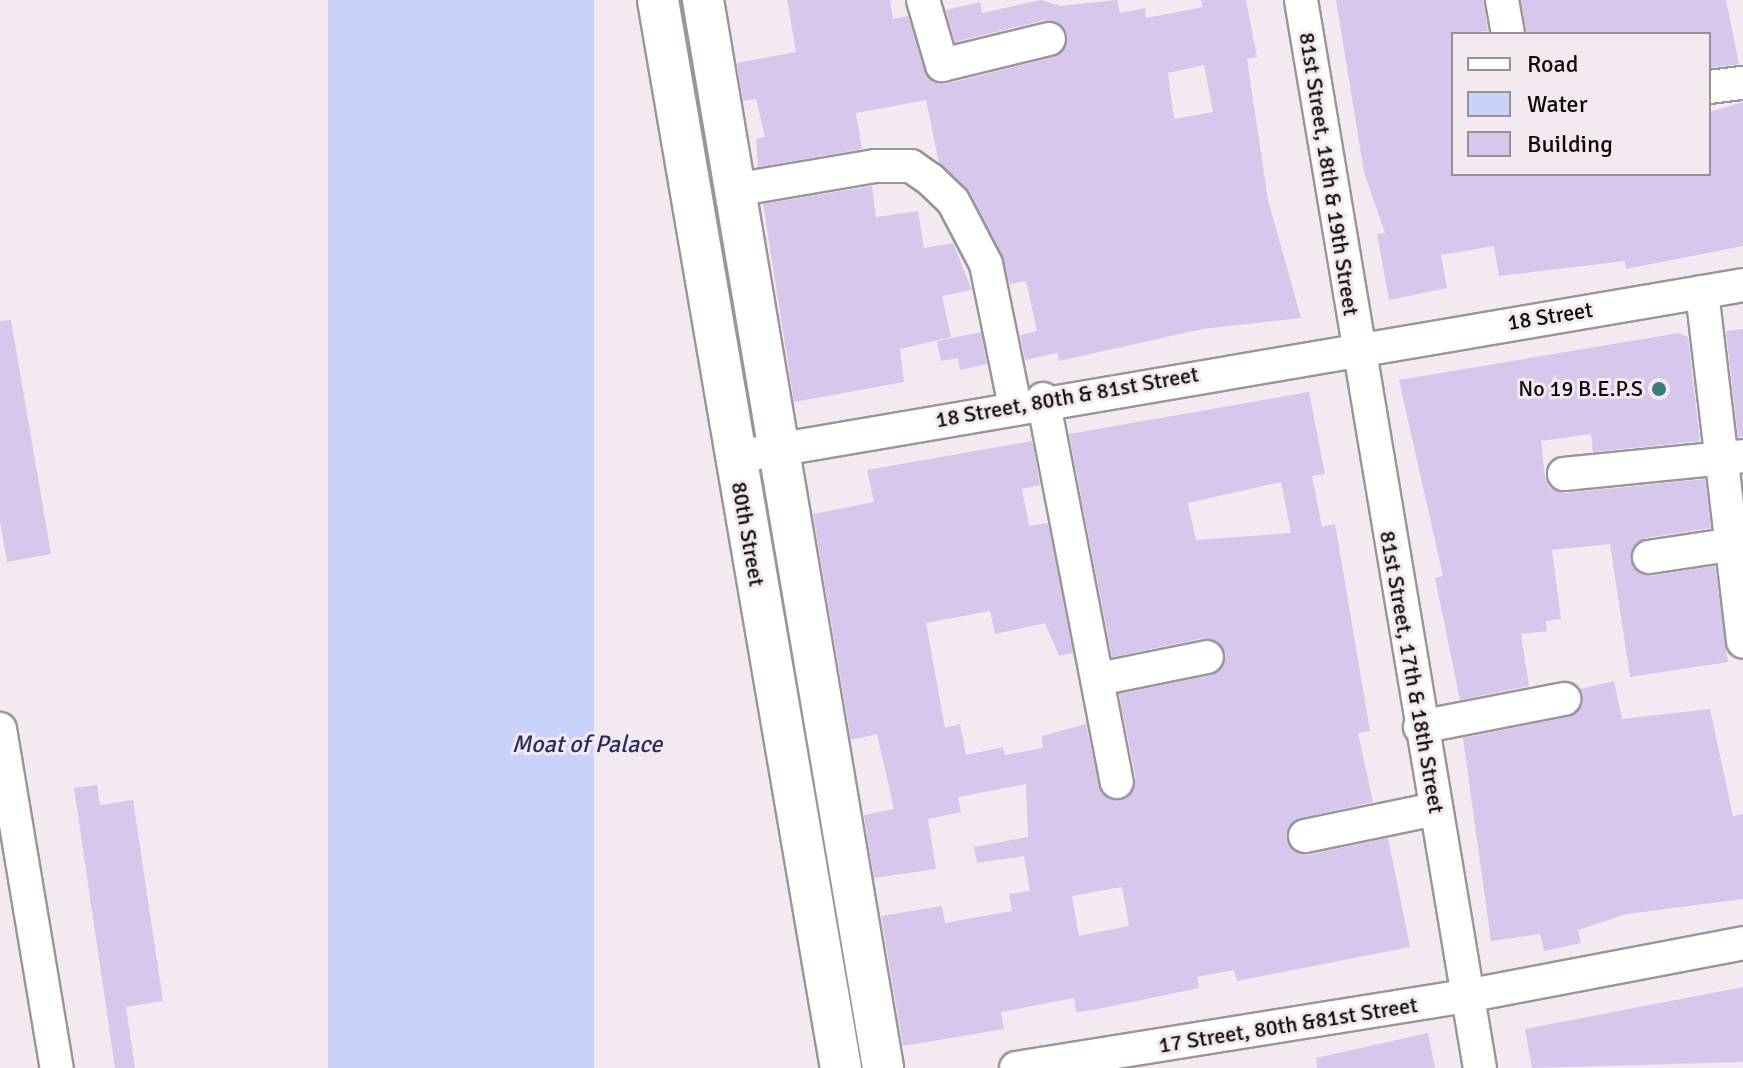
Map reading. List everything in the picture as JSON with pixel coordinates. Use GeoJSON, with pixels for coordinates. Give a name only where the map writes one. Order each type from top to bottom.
{"type":"FeatureCollection","features":[{"type":"Feature","properties":{"kind":"main road","name":"80th Street"},"geometry":{"type":"LineString","coordinates":[[658,0],[841,1068]]}},
{"type":"Feature","properties":{"kind":"main road","name":"80th Street"},"geometry":{"type":"LineString","coordinates":[[703,0],[776,450],[883,1068]]}},
{"type":"Feature","properties":{"kind":"street"},"geometry":{"type":"LineString","coordinates":[[923,0],[942,65],[1049,39]]}},
{"type":"Feature","properties":{"kind":"street","name":"81st Street, 18th & 19th Street"},"geometry":{"type":"LineString","coordinates":[[1301,0],[1358,347]]}},
{"type":"Feature","properties":{"kind":"street"},"geometry":{"type":"LineString","coordinates":[[1502,0],[1508,32]]}},
{"type":"Feature","properties":{"kind":"street"},"geometry":{"type":"LineString","coordinates":[[1711,87],[1743,83]]}},
{"type":"Feature","properties":{"kind":"street"},"geometry":{"type":"LineString","coordinates":[[734,190],[875,166],[911,166],[953,201],[986,264],[1029,402],[1099,679],[1117,782]]}},
{"type":"Feature","properties":{"kind":"street","name":"18 Street"},"geometry":{"type":"LineString","coordinates":[[1358,347],[1743,285]]}},
{"type":"Feature","properties":{"kind":"street"},"geometry":{"type":"LineString","coordinates":[[1702,292],[1730,458],[1728,545],[1743,642]]}},
{"type":"Feature","properties":{"kind":"street","name":"18 Street, 80th & 81st Street"},"geometry":{"type":"LineString","coordinates":[[776,450],[1029,402],[1358,347]]}},
{"type":"Feature","properties":{"kind":"street","name":"81st Street, 17th & 18th Street"},"geometry":{"type":"LineString","coordinates":[[1358,347],[1480,1068]]}},
{"type":"Feature","properties":{"kind":"street"},"geometry":{"type":"LineString","coordinates":[[735,457],[776,450]]}},
{"type":"Feature","properties":{"kind":"street"},"geometry":{"type":"LineString","coordinates":[[1564,474],[1730,458]]}},
{"type":"Feature","properties":{"kind":"street"},"geometry":{"type":"LineString","coordinates":[[1649,557],[1728,545]]}},
{"type":"Feature","properties":{"kind":"street"},"geometry":{"type":"LineString","coordinates":[[1099,679],[1207,657]]}},
{"type":"Feature","properties":{"kind":"street"},"geometry":{"type":"LineString","coordinates":[[1420,727],[1564,699]]}},
{"type":"Feature","properties":{"kind":"street"},"geometry":{"type":"LineString","coordinates":[[0,729],[57,1068]]}},
{"type":"Feature","properties":{"kind":"street"},"geometry":{"type":"LineString","coordinates":[[1305,836],[1435,809]]}},
{"type":"Feature","properties":{"kind":"street","name":"17 Street, 80th &81st Street"},"geometry":{"type":"LineString","coordinates":[[1016,1068],[1466,996],[1743,943]]}},
{"type":"Feature","properties":{"kind":"water","name":"Moat of Palace"},"geometry":{"type":"Polygon","coordinates":[[[328,0],[594,0],[594,1068],[328,1068],[328,0]]]}},
{"type":"Feature","properties":{"kind":"building"},"geometry":{"type":"Polygon","coordinates":[[[787,0],[890,0],[893,19],[908,16],[928,78],[946,84],[1054,57],[1068,35],[1045,20],[955,42],[946,10],[980,2],[982,13],[1041,0],[1060,6],[1117,0],[1120,13],[1145,8],[1146,18],[1203,7],[1201,0],[1246,0],[1257,57],[1247,59],[1268,200],[1301,318],[1202,329],[1059,361],[1058,353],[1025,360],[1020,335],[1037,331],[1026,281],[1010,284],[970,192],[939,163],[926,100],[856,113],[862,149],[758,167],[756,139],[765,137],[756,99],[743,101],[737,63],[796,52],[787,0]],[[1204,65],[1168,73],[1174,119],[1213,112],[1204,65]]]}},
{"type":"Feature","properties":{"kind":"building"},"geometry":{"type":"Polygon","coordinates":[[[1336,0],[1483,0],[1488,31],[1451,32],[1451,176],[1711,176],[1711,111],[1743,102],[1743,246],[1626,269],[1625,261],[1499,276],[1494,246],[1441,255],[1447,288],[1389,300],[1377,234],[1385,233],[1364,172],[1336,0]]]}},
{"type":"Feature","properties":{"kind":"building"},"geometry":{"type":"Polygon","coordinates":[[[1521,0],[1726,0],[1739,64],[1711,68],[1711,32],[1527,32],[1521,0]]]}},
{"type":"Feature","properties":{"kind":"building"},"geometry":{"type":"Polygon","coordinates":[[[872,186],[876,217],[918,211],[924,248],[953,243],[972,290],[942,296],[951,337],[900,349],[904,382],[794,402],[763,204],[872,186]]]}},
{"type":"Feature","properties":{"kind":"building"},"geometry":{"type":"Polygon","coordinates":[[[11,320],[51,554],[7,562],[0,521],[0,321],[11,320]]]}},
{"type":"Feature","properties":{"kind":"building"},"geometry":{"type":"Polygon","coordinates":[[[1743,329],[1743,437],[1738,437],[1726,331],[1743,329]]]}},
{"type":"Feature","properties":{"kind":"building"},"geometry":{"type":"Polygon","coordinates":[[[981,332],[987,364],[960,370],[958,358],[941,361],[937,341],[981,332]]]}},
{"type":"Feature","properties":{"kind":"building"},"geometry":{"type":"Polygon","coordinates":[[[1679,333],[1688,337],[1700,441],[1593,452],[1591,434],[1541,441],[1545,477],[1549,488],[1566,493],[1705,479],[1711,528],[1645,538],[1630,559],[1651,576],[1715,566],[1728,662],[1630,677],[1610,544],[1552,550],[1561,619],[1546,621],[1547,631],[1521,634],[1529,686],[1460,700],[1435,578],[1443,576],[1399,380],[1679,333]]]}},
{"type":"Feature","properties":{"kind":"building"},"geometry":{"type":"Polygon","coordinates":[[[1309,392],[1325,474],[1312,476],[1322,527],[1335,524],[1370,731],[1358,733],[1373,802],[1300,818],[1286,839],[1308,855],[1388,838],[1410,947],[1237,981],[1234,970],[1197,977],[1199,988],[1093,1010],[1076,1012],[1074,998],[1001,1012],[1004,1029],[903,1046],[881,916],[942,906],[945,923],[1012,911],[1009,894],[1030,891],[1024,856],[977,863],[974,847],[1028,837],[1026,784],[958,797],[961,812],[928,819],[936,869],[874,878],[864,815],[894,809],[877,734],[851,740],[813,514],[874,502],[867,470],[1032,441],[1040,485],[1022,489],[1029,526],[1048,523],[1073,653],[1059,656],[1045,623],[995,634],[990,611],[926,623],[945,728],[960,724],[966,755],[1003,747],[1005,755],[1043,748],[1042,736],[1086,724],[1099,786],[1121,800],[1136,779],[1119,694],[1212,675],[1226,654],[1204,638],[1112,657],[1069,434],[1309,392]],[[1281,482],[1188,503],[1196,540],[1291,533],[1281,482]],[[1122,887],[1072,896],[1079,936],[1129,926],[1122,887]]]}},
{"type":"Feature","properties":{"kind":"building"},"geometry":{"type":"Polygon","coordinates":[[[1614,681],[1622,719],[1710,709],[1733,816],[1743,814],[1743,899],[1627,914],[1578,930],[1581,943],[1544,951],[1540,934],[1491,941],[1463,738],[1568,717],[1582,706],[1580,689],[1614,681]]]}},
{"type":"Feature","properties":{"kind":"building"},"geometry":{"type":"Polygon","coordinates":[[[97,785],[100,805],[133,800],[163,1001],[126,1007],[135,1068],[115,1068],[74,788],[97,785]]]}},
{"type":"Feature","properties":{"kind":"building"},"geometry":{"type":"Polygon","coordinates":[[[1743,987],[1743,1062],[1532,1068],[1525,1029],[1743,987]]]}},
{"type":"Feature","properties":{"kind":"building"},"geometry":{"type":"Polygon","coordinates":[[[1428,1033],[1435,1068],[1317,1068],[1316,1058],[1428,1033]]]}},
{"type":"Feature","properties":{"kind":"place","name":"No 19 B.E.P.S"},"geometry":{"type":"Point","coordinates":[1659,389]}}]}
